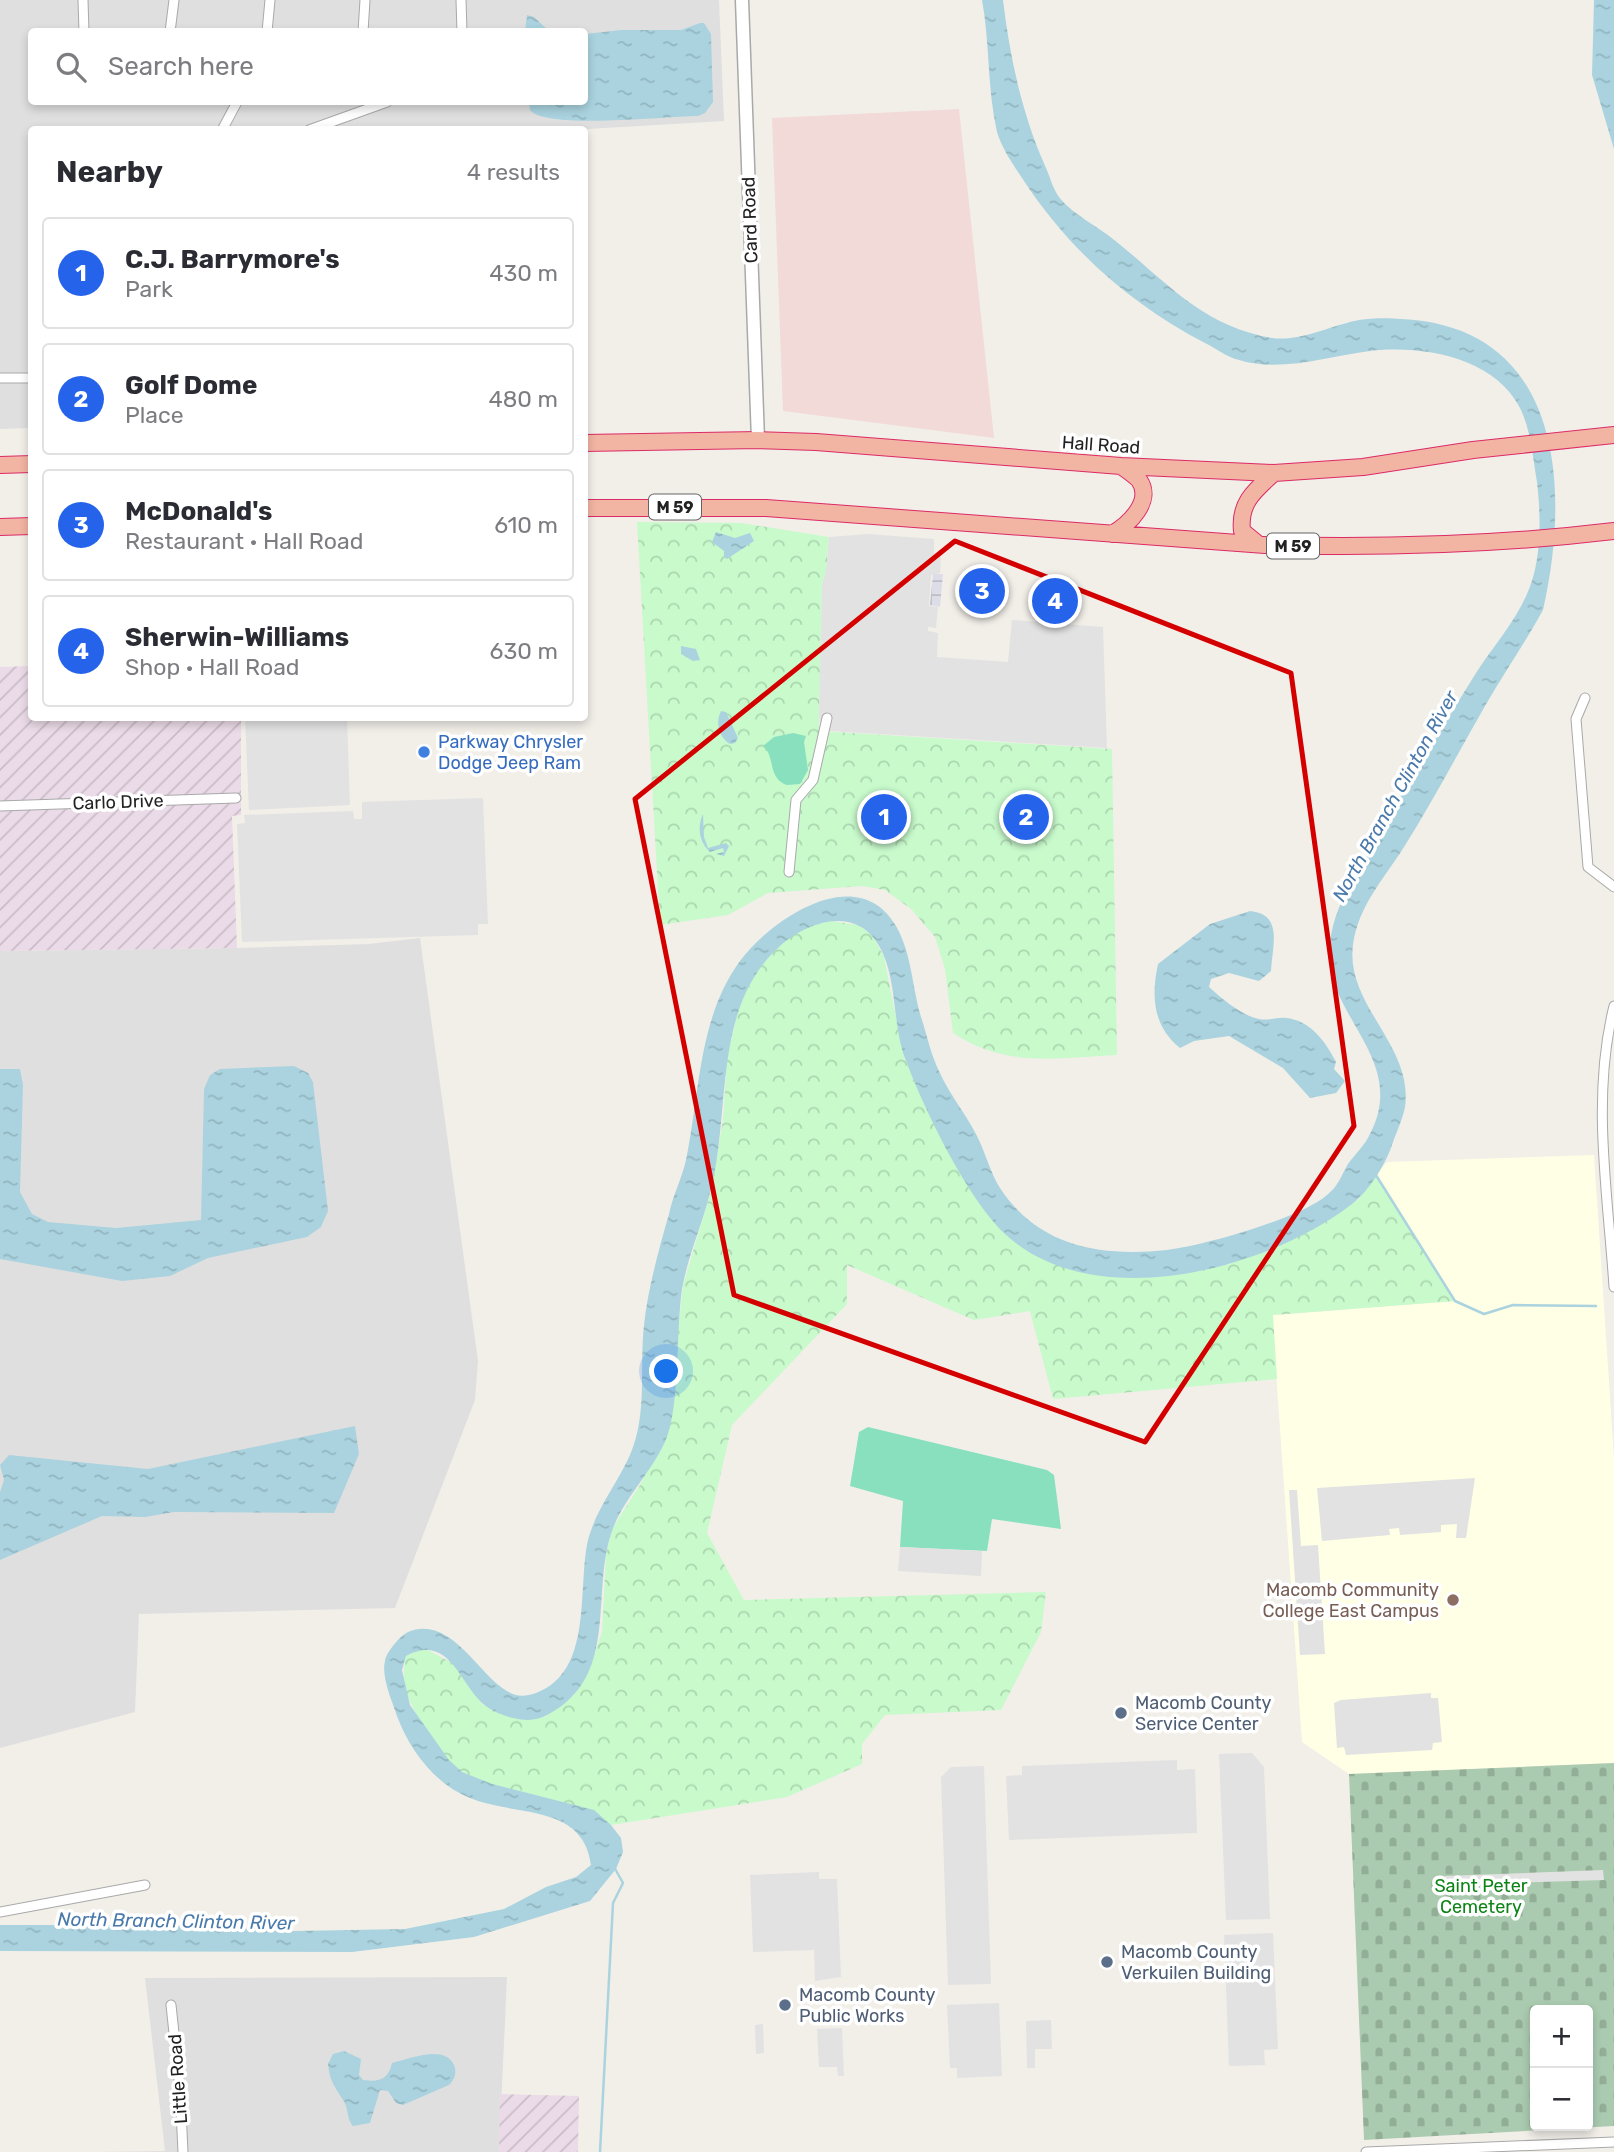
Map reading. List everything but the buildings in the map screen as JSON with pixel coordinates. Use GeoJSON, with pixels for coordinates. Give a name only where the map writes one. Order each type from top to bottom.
{"type":"FeatureCollection","features":[{"type":"Feature","properties":{"kind":"highway","name":"Hall Road"},"geometry":{"type":"LineString","coordinates":[[588,443],[758,440],[1122,466],[1274,473],[1363,467],[1473,450],[1614,435]]}},
{"type":"Feature","properties":{"kind":"highway"},"geometry":{"type":"LineString","coordinates":[[588,451],[613,442]]}},
{"type":"Feature","properties":{"kind":"highway"},"geometry":{"type":"LineString","coordinates":[[0,465],[28,464]]}},
{"type":"Feature","properties":{"kind":"highway"},"geometry":{"type":"LineString","coordinates":[[1112,534],[1133,520],[1142,498],[1138,480],[1122,466]]}},
{"type":"Feature","properties":{"kind":"highway"},"geometry":{"type":"LineString","coordinates":[[1265,545],[1247,538],[1242,531],[1241,519],[1249,496],[1274,473]]}},
{"type":"Feature","properties":{"kind":"highway","name":"M 59"},"geometry":{"type":"LineString","coordinates":[[588,508],[766,508],[1265,545],[1473,544],[1614,531]]}},
{"type":"Feature","properties":{"kind":"highway"},"geometry":{"type":"LineString","coordinates":[[0,527],[28,526]]}},
{"type":"Feature","properties":{"kind":"street"},"geometry":{"type":"LineString","coordinates":[[83,0],[84,28]]}},
{"type":"Feature","properties":{"kind":"street"},"geometry":{"type":"LineString","coordinates":[[170,28],[174,0]]}},
{"type":"Feature","properties":{"kind":"street"},"geometry":{"type":"LineString","coordinates":[[267,28],[270,0]]}},
{"type":"Feature","properties":{"kind":"street"},"geometry":{"type":"LineString","coordinates":[[363,28],[365,0]]}},
{"type":"Feature","properties":{"kind":"street"},"geometry":{"type":"LineString","coordinates":[[461,0],[462,28]]}},
{"type":"Feature","properties":{"kind":"street","name":"Card Road"},"geometry":{"type":"LineString","coordinates":[[742,0],[758,440]]}},
{"type":"Feature","properties":{"kind":"street"},"geometry":{"type":"LineString","coordinates":[[224,126],[235,105]]}},
{"type":"Feature","properties":{"kind":"street"},"geometry":{"type":"LineString","coordinates":[[318,126],[365,105]]}},
{"type":"Feature","properties":{"kind":"street"},"geometry":{"type":"LineString","coordinates":[[0,378],[28,377]]}},
{"type":"Feature","properties":{"kind":"street"},"geometry":{"type":"LineString","coordinates":[[1585,698],[1576,719],[1588,867],[1614,887]]}},
{"type":"Feature","properties":{"kind":"street"},"geometry":{"type":"LineString","coordinates":[[789,872],[796,800],[813,780],[827,718]]}},
{"type":"Feature","properties":{"kind":"street","name":"Carlo Drive"},"geometry":{"type":"LineString","coordinates":[[0,806],[236,798]]}},
{"type":"Feature","properties":{"kind":"street"},"geometry":{"type":"LineString","coordinates":[[1614,1006],[1604,1059],[1602,1089],[1610,1174],[1614,1287]]}},
{"type":"Feature","properties":{"kind":"street"},"geometry":{"type":"LineString","coordinates":[[0,1912],[145,1885]]}},
{"type":"Feature","properties":{"kind":"street","name":"Little Road"},"geometry":{"type":"LineString","coordinates":[[172,2005],[183,2152]]}},
{"type":"Feature","properties":{"kind":"street"},"geometry":{"type":"LineString","coordinates":[[1366,2152],[1614,2142]]}},
{"type":"Feature","properties":{"kind":"highlighted area"},"geometry":{"type":"Polygon","coordinates":[[[955,541],[1291,673],[1354,1126],[1145,1442],[734,1295],[635,799],[955,541]]]}},
{"type":"Feature","properties":{"kind":"shaded area"},"geometry":{"type":"Polygon","coordinates":[[[0,0],[719,0],[724,121],[588,129],[588,126],[28,126],[28,428],[0,429],[0,0]]]}},
{"type":"Feature","properties":{"kind":"shaded area"},"geometry":{"type":"Polygon","coordinates":[[[959,109],[994,438],[783,411],[772,118],[959,109]]]}},
{"type":"Feature","properties":{"kind":"shaded area"},"geometry":{"type":"Polygon","coordinates":[[[868,534],[934,539],[934,556],[941,557],[940,573],[931,575],[929,606],[938,607],[936,628],[928,627],[928,631],[938,633],[937,657],[1008,662],[1012,620],[1103,627],[1107,748],[829,731],[828,723],[820,722],[819,715],[822,584],[826,572],[829,537],[868,534]]]}},
{"type":"Feature","properties":{"kind":"shaded area"},"geometry":{"type":"Polygon","coordinates":[[[933,574],[943,574],[940,607],[930,605],[933,574]]]}},
{"type":"Feature","properties":{"kind":"shaded area"},"geometry":{"type":"Polygon","coordinates":[[[28,666],[28,721],[241,721],[241,815],[232,816],[237,948],[0,951],[0,667],[28,666]]]}},
{"type":"Feature","properties":{"kind":"shaded area"},"geometry":{"type":"Polygon","coordinates":[[[245,721],[347,721],[350,805],[249,810],[245,721]]]}},
{"type":"Feature","properties":{"kind":"shaded area"},"geometry":{"type":"Polygon","coordinates":[[[483,798],[488,924],[478,924],[478,935],[242,942],[237,824],[245,823],[244,815],[353,811],[354,819],[362,819],[362,802],[483,798]]]}},
{"type":"Feature","properties":{"kind":"shaded area"},"geometry":{"type":"Polygon","coordinates":[[[420,938],[478,1361],[475,1400],[395,1608],[139,1614],[135,1712],[0,1748],[0,951],[369,944],[420,938]]]}},
{"type":"Feature","properties":{"kind":"shaded area","name":"Macomb Community College East Campus"},"geometry":{"type":"Polygon","coordinates":[[[1594,1155],[1614,1458],[1614,1763],[1349,1774],[1302,1742],[1272,1315],[1455,1301],[1376,1175],[1387,1162],[1594,1155]]]}},
{"type":"Feature","properties":{"kind":"shaded area"},"geometry":{"type":"Polygon","coordinates":[[[1475,1478],[1466,1538],[1456,1538],[1457,1524],[1441,1525],[1441,1532],[1400,1535],[1399,1528],[1389,1529],[1390,1535],[1322,1541],[1317,1488],[1475,1478]]]}},
{"type":"Feature","properties":{"kind":"shaded area"},"geometry":{"type":"Polygon","coordinates":[[[1289,1490],[1297,1490],[1301,1546],[1318,1545],[1325,1654],[1300,1655],[1289,1490]]]}},
{"type":"Feature","properties":{"kind":"shaded area"},"geometry":{"type":"Polygon","coordinates":[[[900,1547],[982,1551],[981,1576],[898,1571],[900,1547]]]}},
{"type":"Feature","properties":{"kind":"shaded area"},"geometry":{"type":"Polygon","coordinates":[[[1431,1693],[1431,1698],[1438,1698],[1442,1742],[1433,1743],[1432,1750],[1346,1755],[1344,1747],[1337,1748],[1334,1703],[1341,1700],[1431,1693]]]}},
{"type":"Feature","properties":{"kind":"shaded area"},"geometry":{"type":"Polygon","coordinates":[[[1252,1753],[1264,1767],[1270,1919],[1226,1920],[1219,1754],[1252,1753]]]}},
{"type":"Feature","properties":{"kind":"shaded area"},"geometry":{"type":"Polygon","coordinates":[[[1177,1760],[1177,1770],[1195,1769],[1197,1833],[1009,1840],[1006,1776],[1022,1775],[1022,1766],[1177,1760]]]}},
{"type":"Feature","properties":{"kind":"shaded area"},"geometry":{"type":"Polygon","coordinates":[[[984,1766],[991,1984],[948,1985],[941,1777],[951,1767],[984,1766]]]}},
{"type":"Feature","properties":{"kind":"shaded area"},"geometry":{"type":"Polygon","coordinates":[[[1603,1870],[1604,1880],[1445,1885],[1445,1876],[1603,1870]]]}},
{"type":"Feature","properties":{"kind":"shaded area"},"geometry":{"type":"Polygon","coordinates":[[[819,1872],[819,1879],[837,1879],[841,1977],[815,1981],[814,1950],[753,1952],[750,1875],[819,1872]]]}},
{"type":"Feature","properties":{"kind":"shaded area"},"geometry":{"type":"Polygon","coordinates":[[[1273,1933],[1278,2049],[1264,2050],[1265,2065],[1229,2066],[1224,1935],[1273,1933]]]}},
{"type":"Feature","properties":{"kind":"shaded area"},"geometry":{"type":"Polygon","coordinates":[[[507,1977],[499,2152],[96,2152],[165,2151],[145,1978],[507,1977]]]}},
{"type":"Feature","properties":{"kind":"shaded area"},"geometry":{"type":"Polygon","coordinates":[[[999,2003],[1002,2076],[957,2078],[957,2068],[950,2068],[947,2005],[999,2003]]]}},
{"type":"Feature","properties":{"kind":"shaded area"},"geometry":{"type":"Polygon","coordinates":[[[1051,2020],[1052,2049],[1035,2049],[1035,2068],[1027,2068],[1026,2021],[1051,2020]]]}},
{"type":"Feature","properties":{"kind":"shaded area"},"geometry":{"type":"Polygon","coordinates":[[[763,2024],[764,2053],[756,2054],[755,2025],[763,2024]]]}},
{"type":"Feature","properties":{"kind":"shaded area"},"geometry":{"type":"Polygon","coordinates":[[[842,2028],[844,2076],[838,2076],[837,2067],[819,2067],[817,2029],[842,2028]]]}},
{"type":"Feature","properties":{"kind":"shaded area"},"geometry":{"type":"Polygon","coordinates":[[[500,2094],[579,2096],[578,2152],[499,2152],[500,2094]]]}},
{"type":"Feature","properties":{"kind":"green space"},"geometry":{"type":"Polygon","coordinates":[[[637,522],[741,523],[829,537],[826,572],[822,584],[819,731],[1112,749],[1117,1055],[1052,1059],[1012,1056],[992,1052],[953,1033],[945,969],[935,937],[911,909],[885,890],[862,886],[768,893],[728,915],[660,925],[637,522]]]}},
{"type":"Feature","properties":{"kind":"green space"},"geometry":{"type":"Polygon","coordinates":[[[793,733],[806,736],[804,742],[808,770],[800,784],[787,785],[777,778],[763,746],[774,737],[793,733]]]}},
{"type":"Feature","properties":{"kind":"green space"},"geometry":{"type":"Polygon","coordinates":[[[831,921],[858,925],[873,936],[884,957],[904,1057],[950,1153],[985,1210],[1004,1233],[1167,1275],[1196,1271],[1230,1264],[1358,1200],[1376,1175],[1455,1301],[1273,1315],[1277,1379],[1053,1399],[1030,1311],[974,1320],[847,1265],[847,1304],[732,1425],[707,1533],[744,1600],[1046,1592],[1041,1632],[1001,1710],[885,1715],[862,1744],[862,1764],[787,1797],[611,1825],[576,1806],[498,1787],[461,1771],[438,1748],[412,1706],[404,1682],[406,1656],[424,1648],[452,1663],[483,1705],[545,1717],[575,1694],[591,1664],[602,1632],[606,1555],[612,1529],[643,1480],[677,1342],[683,1285],[711,1191],[723,1120],[727,1058],[739,1007],[756,970],[778,947],[801,928],[831,921]]]}},
{"type":"Feature","properties":{"kind":"green space"},"geometry":{"type":"Polygon","coordinates":[[[868,1427],[1047,1470],[1054,1475],[1061,1529],[992,1519],[987,1551],[900,1547],[903,1501],[850,1486],[859,1432],[868,1427]]]}},
{"type":"Feature","properties":{"kind":"green space","name":"Saint Peter Cemetery"},"geometry":{"type":"Polygon","coordinates":[[[1614,1763],[1614,2126],[1593,2127],[1593,2005],[1530,2005],[1530,2131],[1364,2140],[1349,1774],[1614,1763]]]}},
{"type":"Feature","properties":{"kind":"water","name":"North Branch Clinton River"},"geometry":{"type":"Polygon","coordinates":[[[982,0],[1003,0],[1013,65],[1024,107],[1059,197],[1185,299],[1225,323],[1272,338],[1294,338],[1349,322],[1375,319],[1401,319],[1454,328],[1495,350],[1524,382],[1543,421],[1553,466],[1555,514],[1552,562],[1543,610],[1415,830],[1366,905],[1353,945],[1353,967],[1359,987],[1400,1064],[1405,1085],[1404,1111],[1386,1159],[1377,1176],[1359,1198],[1316,1228],[1274,1248],[1228,1264],[1180,1274],[1131,1278],[1084,1273],[1042,1259],[1005,1234],[976,1199],[948,1153],[901,1047],[892,984],[876,941],[866,930],[841,921],[815,925],[802,931],[779,947],[757,972],[743,1000],[733,1030],[710,1193],[682,1289],[671,1422],[661,1450],[622,1509],[611,1534],[605,1558],[599,1633],[585,1678],[571,1698],[549,1714],[527,1720],[504,1715],[487,1707],[450,1662],[432,1651],[420,1651],[406,1656],[402,1670],[410,1705],[449,1760],[462,1772],[492,1784],[594,1810],[621,1838],[623,1852],[616,1869],[590,1901],[474,1937],[352,1952],[0,1951],[0,1925],[176,1925],[295,1931],[405,1929],[504,1909],[546,1887],[576,1877],[591,1865],[585,1845],[575,1831],[561,1822],[545,1815],[470,1798],[457,1792],[435,1775],[417,1754],[402,1729],[386,1681],[385,1661],[402,1637],[408,1632],[422,1629],[436,1631],[448,1637],[491,1679],[517,1695],[536,1693],[554,1682],[567,1667],[580,1626],[588,1540],[596,1518],[625,1466],[636,1439],[641,1407],[644,1325],[648,1297],[686,1160],[708,1031],[726,983],[740,961],[772,929],[793,914],[815,903],[838,897],[860,898],[880,907],[896,926],[905,948],[918,1006],[936,1065],[977,1136],[1000,1188],[1033,1224],[1073,1244],[1118,1252],[1167,1250],[1227,1237],[1296,1213],[1331,1191],[1370,1134],[1378,1111],[1380,1090],[1369,1051],[1339,996],[1332,976],[1329,952],[1332,929],[1345,895],[1365,858],[1460,699],[1516,615],[1532,581],[1538,553],[1539,510],[1533,454],[1524,417],[1508,391],[1493,377],[1455,358],[1412,350],[1390,350],[1288,364],[1255,364],[1222,353],[1152,312],[1128,294],[1082,253],[1061,230],[1024,181],[1002,145],[994,116],[982,0]]]}},
{"type":"Feature","properties":{"kind":"water"},"geometry":{"type":"Polygon","coordinates":[[[1594,0],[1614,0],[1614,149],[1592,75],[1594,0]]]}},
{"type":"Feature","properties":{"kind":"water"},"geometry":{"type":"Polygon","coordinates":[[[527,15],[534,17],[546,28],[525,28],[527,15]]]}},
{"type":"Feature","properties":{"kind":"water"},"geometry":{"type":"Polygon","coordinates":[[[704,23],[711,34],[713,102],[705,113],[698,116],[582,121],[540,116],[530,110],[529,105],[588,105],[588,34],[621,30],[681,30],[704,23]]]}},
{"type":"Feature","properties":{"kind":"water"},"geometry":{"type":"Polygon","coordinates":[[[716,532],[735,538],[750,533],[754,541],[727,559],[724,557],[724,551],[712,542],[716,532]]]}},
{"type":"Feature","properties":{"kind":"water"},"geometry":{"type":"Polygon","coordinates":[[[681,646],[696,649],[700,660],[693,661],[681,654],[681,646]]]}},
{"type":"Feature","properties":{"kind":"water"},"geometry":{"type":"Polygon","coordinates":[[[721,711],[726,712],[738,738],[735,743],[730,744],[721,734],[718,720],[721,711]]]}},
{"type":"Feature","properties":{"kind":"water"},"geometry":{"type":"Polygon","coordinates":[[[703,814],[704,837],[708,848],[726,843],[729,846],[724,856],[716,854],[724,852],[723,848],[710,852],[703,844],[700,829],[703,814]]]}},
{"type":"Feature","properties":{"kind":"water"},"geometry":{"type":"Polygon","coordinates":[[[1250,911],[1261,913],[1272,925],[1274,942],[1271,971],[1259,981],[1229,973],[1211,979],[1209,987],[1245,1014],[1262,1019],[1295,1020],[1316,1033],[1336,1062],[1334,1069],[1345,1081],[1336,1093],[1310,1098],[1283,1068],[1229,1036],[1194,1041],[1180,1048],[1159,1020],[1155,999],[1158,964],[1210,924],[1250,911]]]}},
{"type":"Feature","properties":{"kind":"water"},"geometry":{"type":"Polygon","coordinates":[[[294,1066],[308,1073],[313,1082],[328,1211],[321,1227],[307,1237],[208,1258],[170,1276],[122,1281],[0,1259],[0,1069],[20,1069],[23,1085],[20,1192],[32,1214],[48,1222],[116,1228],[201,1220],[204,1089],[210,1075],[220,1069],[294,1066]]]}},
{"type":"Feature","properties":{"kind":"water"},"geometry":{"type":"Polygon","coordinates":[[[355,1426],[359,1454],[334,1513],[174,1512],[145,1517],[102,1516],[0,1560],[0,1492],[4,1480],[0,1465],[9,1455],[148,1469],[355,1426]]]}},
{"type":"Feature","properties":{"kind":"water"},"geometry":{"type":"Polygon","coordinates":[[[344,2051],[361,2059],[359,2075],[363,2080],[382,2079],[392,2063],[435,2054],[449,2059],[454,2065],[455,2076],[449,2085],[403,2105],[396,2103],[388,2091],[380,2090],[370,2123],[353,2126],[345,2103],[331,2079],[328,2064],[333,2054],[344,2051]]]}},
{"type":"Feature","properties":{"kind":"waterway"},"geometry":{"type":"LineString","coordinates":[[1374,1172],[1455,1301],[1484,1314],[1513,1305],[1596,1306]]}},
{"type":"Feature","properties":{"kind":"waterway"},"geometry":{"type":"LineString","coordinates":[[600,2152],[613,1903],[623,1883],[614,1867]]}},
{"type":"Feature","properties":{"kind":"place","name":"McDonald's"},"geometry":{"type":"Point","coordinates":[982,591]}},
{"type":"Feature","properties":{"kind":"place","name":"Sherwin-Williams"},"geometry":{"type":"Point","coordinates":[1055,601]}},
{"type":"Feature","properties":{"kind":"place","name":"Parkway Chrysler Dodge Jeep Ram"},"geometry":{"type":"Point","coordinates":[424,752]}},
{"type":"Feature","properties":{"kind":"place","name":"C.J. Barrymore's"},"geometry":{"type":"Point","coordinates":[884,817]}},
{"type":"Feature","properties":{"kind":"place","name":"Golf Dome"},"geometry":{"type":"Point","coordinates":[1026,817]}},
{"type":"Feature","properties":{"kind":"place","name":"Macomb Community College East Campus"},"geometry":{"type":"Point","coordinates":[1453,1600]}},
{"type":"Feature","properties":{"kind":"place","name":"Macomb County Service Center"},"geometry":{"type":"Point","coordinates":[1121,1713]}},
{"type":"Feature","properties":{"kind":"place","name":"Macomb County Verkuilen Building"},"geometry":{"type":"Point","coordinates":[1107,1962]}},
{"type":"Feature","properties":{"kind":"place","name":"Macomb County Public Works"},"geometry":{"type":"Point","coordinates":[785,2005]}}]}
